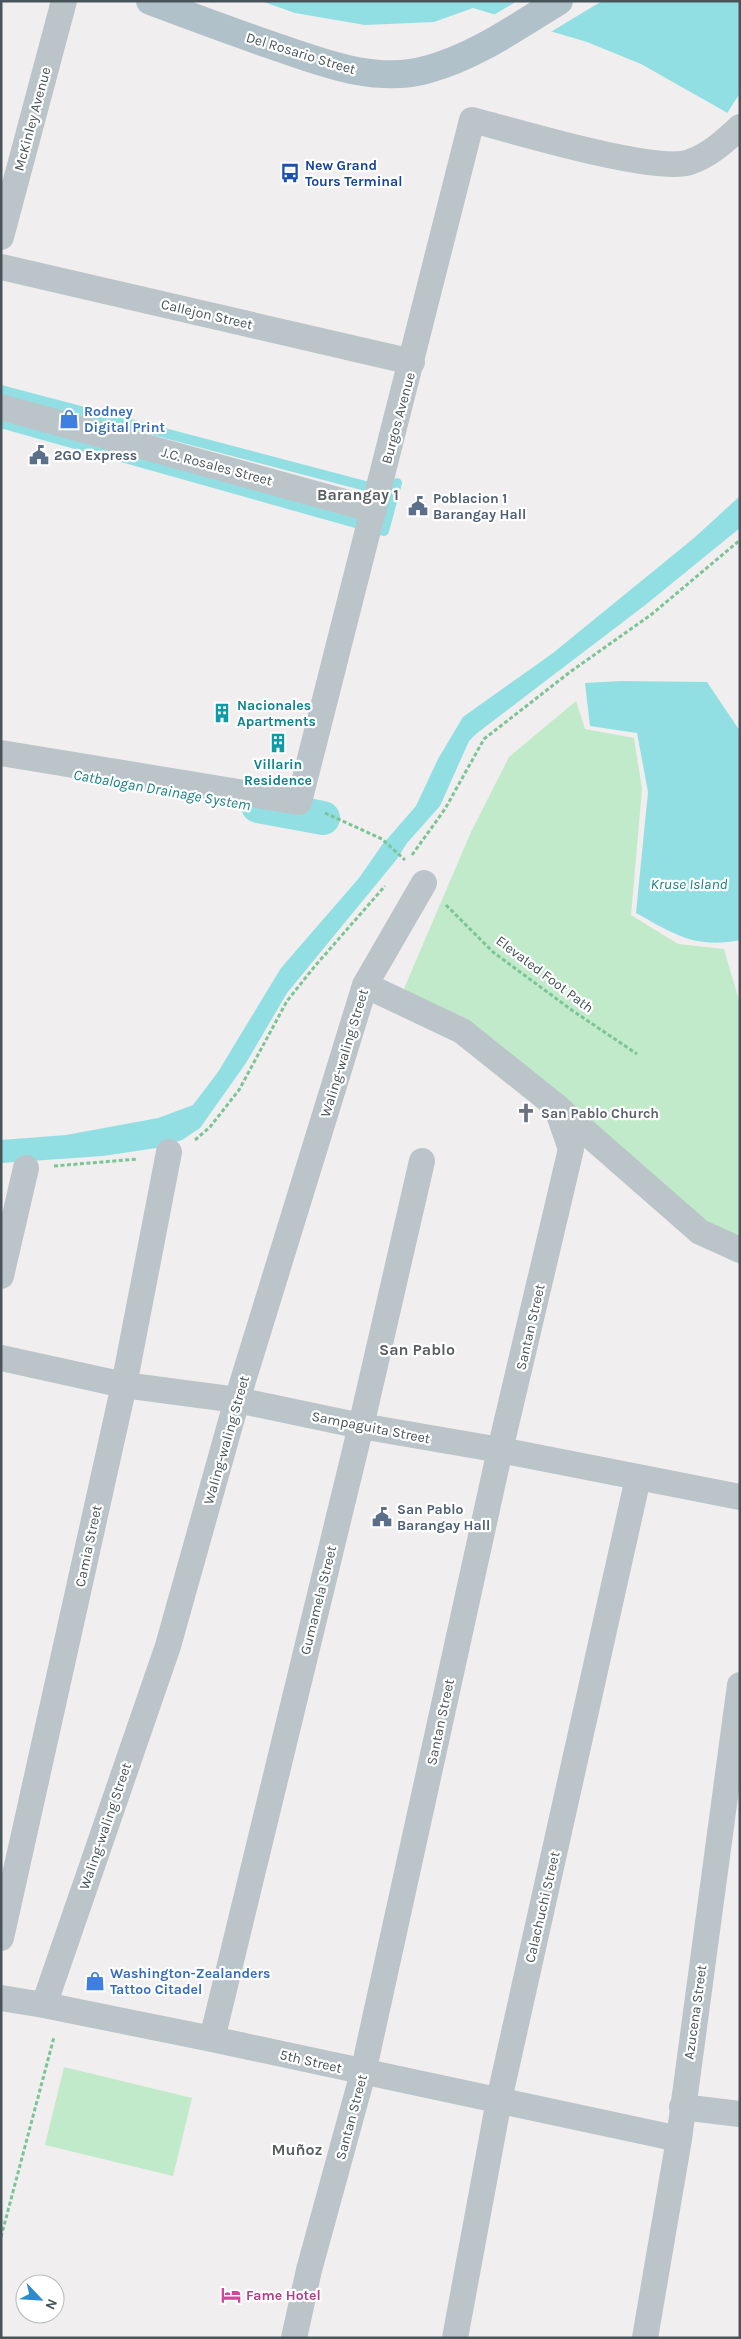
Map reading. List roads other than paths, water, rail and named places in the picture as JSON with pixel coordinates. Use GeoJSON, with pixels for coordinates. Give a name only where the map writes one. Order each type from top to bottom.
{"type":"FeatureCollection","features":[{"type":"Feature","properties":{"kind":"main road","name":"Del Rosario Street"},"geometry":{"type":"LineString","coordinates":[[150,1],[226,30],[349,70],[388,75],[428,70],[472,53],[559,1]]}},
{"type":"Feature","properties":{"kind":"street","name":"McKinley Avenue"},"geometry":{"type":"LineString","coordinates":[[1,237],[64,1]]}},
{"type":"Feature","properties":{"kind":"street","name":"Burgos Avenue"},"geometry":{"type":"LineString","coordinates":[[1,753],[299,802],[472,120],[631,160],[662,163],[689,162],[716,149],[740,127]]}},
{"type":"Feature","properties":{"kind":"street","name":"Callejon Street"},"geometry":{"type":"LineString","coordinates":[[1,267],[412,362]]}},
{"type":"Feature","properties":{"kind":"street","name":"J.C. Rosales Street"},"geometry":{"type":"LineString","coordinates":[[1,407],[374,510]]}},
{"type":"Feature","properties":{"kind":"street","name":"Waling-waling Street"},"geometry":{"type":"LineString","coordinates":[[53,2007],[168,1646],[237,1400],[365,985],[424,883]]}},
{"type":"Feature","properties":{"kind":"street"},"geometry":{"type":"LineString","coordinates":[[365,985],[462,1030],[556,1106],[700,1232],[740,1250]]}},
{"type":"Feature","properties":{"kind":"street","name":"Santan Street"},"geometry":{"type":"LineString","coordinates":[[294,2338],[309,2270],[363,2073],[500,1450],[571,1150],[556,1106]]}},
{"type":"Feature","properties":{"kind":"street","name":"Camia Street"},"geometry":{"type":"LineString","coordinates":[[1,1938],[124,1385],[169,1152]]}},
{"type":"Feature","properties":{"kind":"street","name":"Gumamela Street"},"geometry":{"type":"LineString","coordinates":[[212,2039],[361,1426],[422,1161]]}},
{"type":"Feature","properties":{"kind":"street"},"geometry":{"type":"LineString","coordinates":[[1,1276],[26,1168]]}},
{"type":"Feature","properties":{"kind":"street","name":"Sampaguita Street"},"geometry":{"type":"LineString","coordinates":[[1,1358],[124,1385],[237,1400],[361,1426],[500,1450],[740,1498]]}},
{"type":"Feature","properties":{"kind":"street","name":"Calachuchi Street"},"geometry":{"type":"LineString","coordinates":[[455,2338],[499,2100],[638,1478]]}},
{"type":"Feature","properties":{"kind":"street","name":"Azucena Street"},"geometry":{"type":"LineString","coordinates":[[645,2338],[679,2139],[740,1685]]}},
{"type":"Feature","properties":{"kind":"street","name":"5th Street"},"geometry":{"type":"LineString","coordinates":[[1,1998],[212,2039],[363,2073],[679,2139]]}},
{"type":"Feature","properties":{"kind":"street"},"geometry":{"type":"LineString","coordinates":[[682,2107],[740,2114]]}},
{"type":"Feature","properties":{"kind":"water"},"geometry":{"type":"Polygon","coordinates":[[[261,1],[740,1],[740,120],[641,64],[587,42],[473,8],[434,22],[365,25],[295,13],[261,1]]]}},
{"type":"Feature","properties":{"kind":"water"},"geometry":{"type":"Polygon","coordinates":[[[740,496],[740,528],[644,606],[469,741],[440,806],[407,843],[397,859],[287,993],[246,1063],[200,1128],[182,1140],[156,1148],[103,1156],[1,1163],[1,1140],[66,1135],[158,1118],[193,1105],[218,1072],[281,968],[359,878],[382,845],[416,806],[438,759],[463,717],[553,653],[694,538],[740,496]]]}},
{"type":"Feature","properties":{"kind":"water","name":"Kruse Island"},"geometry":{"type":"Polygon","coordinates":[[[621,681],[707,682],[740,731],[740,940],[710,943],[685,938],[636,913],[648,792],[637,733],[590,726],[585,683],[621,681]]]}},
{"type":"Feature","properties":{"kind":"waterway"},"geometry":{"type":"LineString","coordinates":[[1,390],[377,489]]}},
{"type":"Feature","properties":{"kind":"waterway"},"geometry":{"type":"LineString","coordinates":[[1,423],[384,531],[397,483]]}},
{"type":"Feature","properties":{"kind":"waterway","name":"Catbalogan Drainage System"},"geometry":{"type":"LineString","coordinates":[[258,806],[323,818]]}},
{"type":"Feature","properties":{"kind":"place","name":"New Grand Tours Terminal"},"geometry":{"type":"Point","coordinates":[290,173]}},
{"type":"Feature","properties":{"kind":"place","name":"Rodney Digital Print"},"geometry":{"type":"Point","coordinates":[69,419]}},
{"type":"Feature","properties":{"kind":"place","name":"2GO Express"},"geometry":{"type":"Point","coordinates":[39,455]}},
{"type":"Feature","properties":{"kind":"place","name":"Poblacion 1 Barangay Hall"},"geometry":{"type":"Point","coordinates":[418,506]}},
{"type":"Feature","properties":{"kind":"place","name":"Nacionales Apartments"},"geometry":{"type":"Point","coordinates":[222,713]}},
{"type":"Feature","properties":{"kind":"place","name":"Villarin Residence"},"geometry":{"type":"Point","coordinates":[278,743]}},
{"type":"Feature","properties":{"kind":"place","name":"San Pablo Church"},"geometry":{"type":"Point","coordinates":[526,1113]}},
{"type":"Feature","properties":{"kind":"place","name":"San Pablo Barangay Hall"},"geometry":{"type":"Point","coordinates":[382,1517]}},
{"type":"Feature","properties":{"kind":"place","name":"Washington-Zealanders Tattoo Citadel"},"geometry":{"type":"Point","coordinates":[95,1981]}},
{"type":"Feature","properties":{"kind":"place","name":"Fame Hotel"},"geometry":{"type":"Point","coordinates":[231,2295]}},
{"type":"Feature","properties":{"kind":"district","name":"Barangay 1"},"geometry":{"type":"Point","coordinates":[358,494]}},
{"type":"Feature","properties":{"kind":"district","name":"San Pablo"},"geometry":{"type":"Point","coordinates":[417,1349]}},
{"type":"Feature","properties":{"kind":"district","name":"Muñoz"},"geometry":{"type":"Point","coordinates":[297,2149]}}]}
